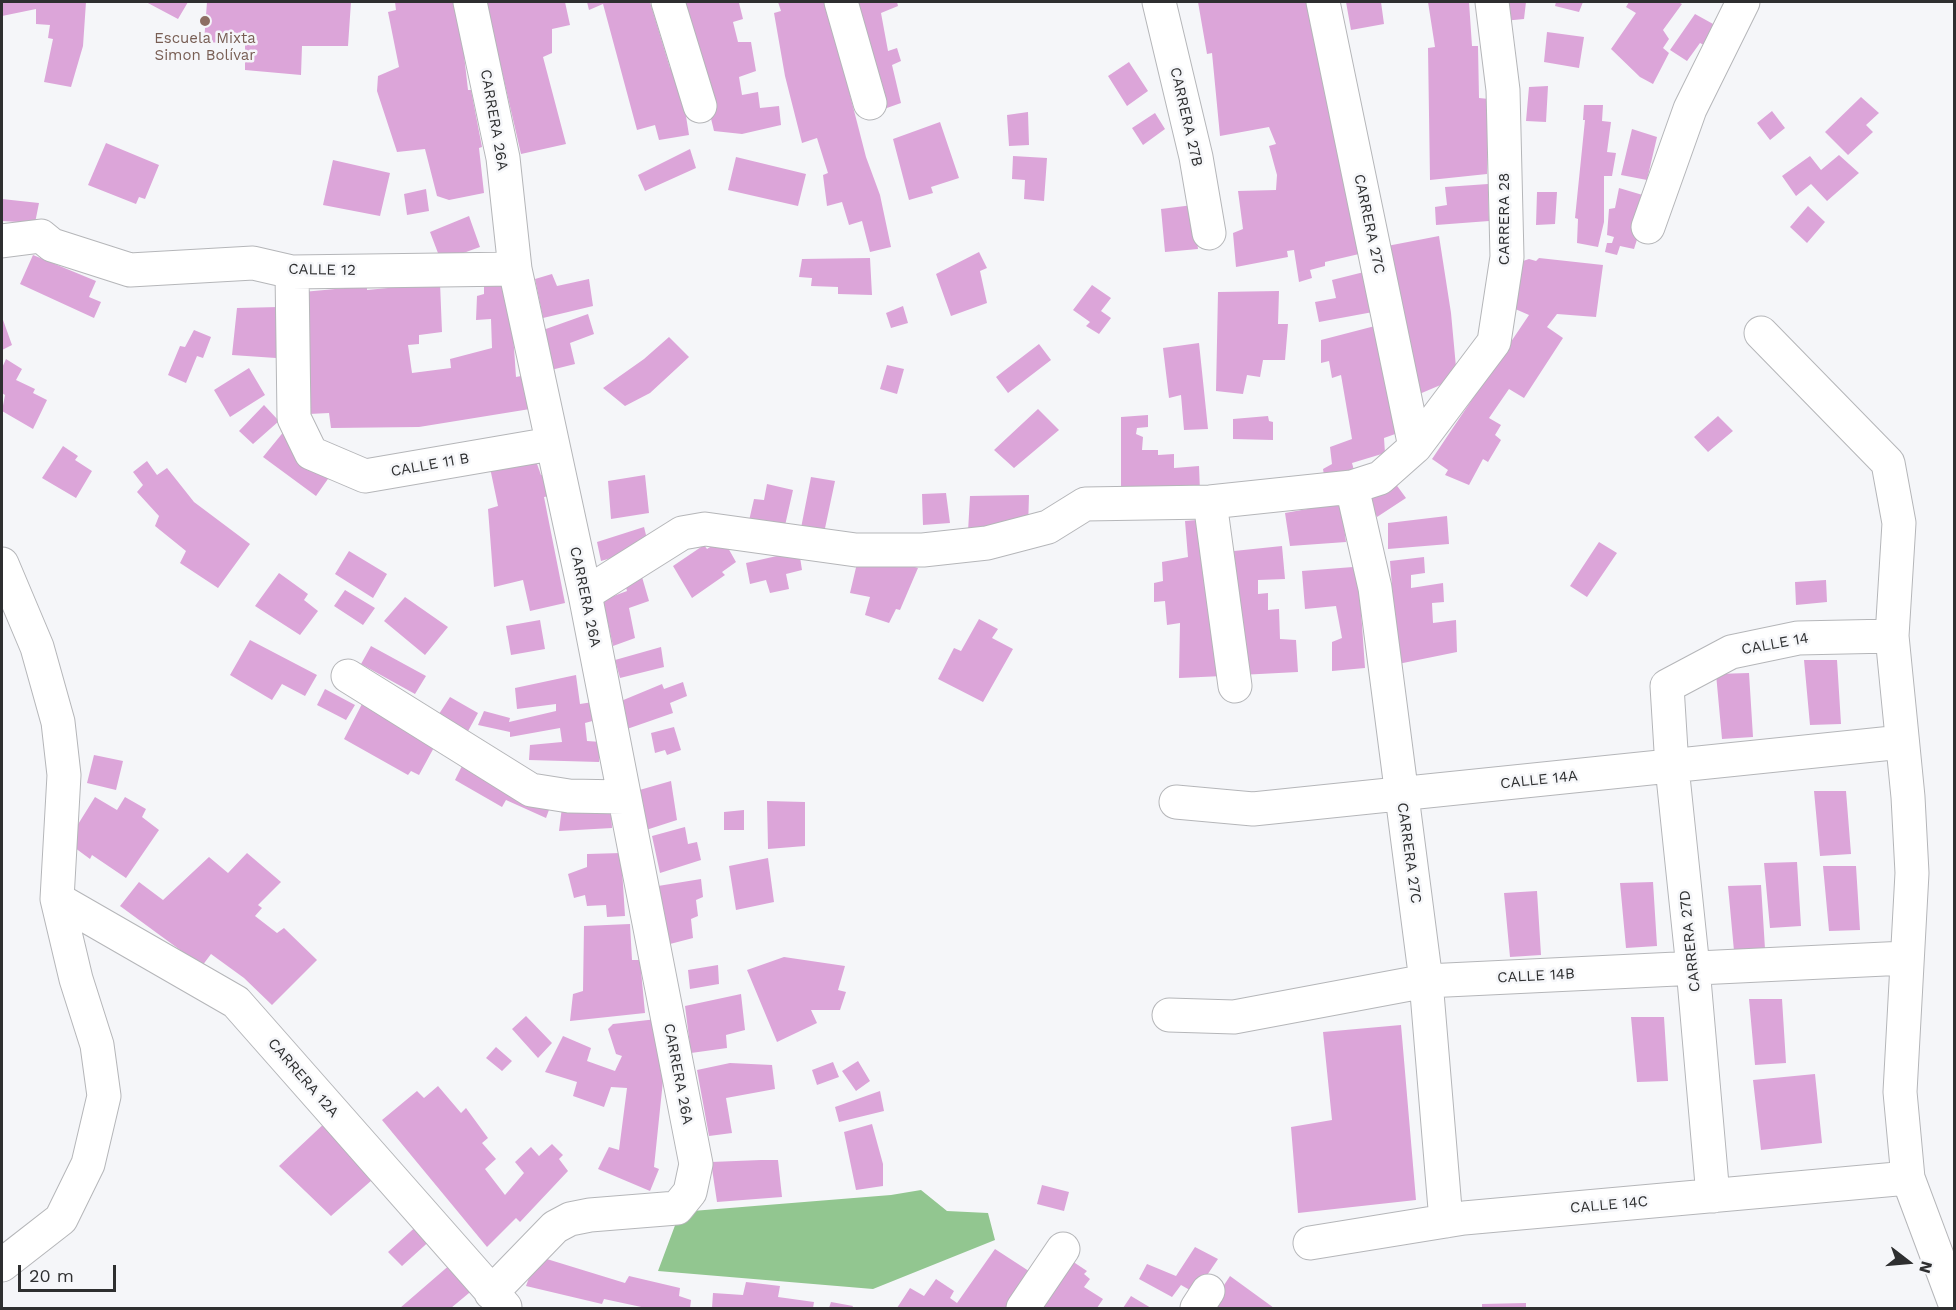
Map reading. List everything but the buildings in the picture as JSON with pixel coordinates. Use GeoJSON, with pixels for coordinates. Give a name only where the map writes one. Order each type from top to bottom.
{"type":"FeatureCollection","features":[{"type":"Feature","properties":{"kind":"street","name":"CARRERA 26A"},"geometry":{"type":"LineString","coordinates":[[470,2],[503,158],[515,269],[585,594],[696,1164],[690,1192],[676,1208],[590,1215],[570,1219],[555,1227],[499,1300]]}},
{"type":"Feature","properties":{"kind":"street"},"geometry":{"type":"LineString","coordinates":[[668,2],[700,106]]}},
{"type":"Feature","properties":{"kind":"street"},"geometry":{"type":"LineString","coordinates":[[841,2],[870,103]]}},
{"type":"Feature","properties":{"kind":"street","name":"CARRERA 27B"},"geometry":{"type":"LineString","coordinates":[[1159,2],[1196,157],[1209,233]]}},
{"type":"Feature","properties":{"kind":"street","name":"CARRERA 27C"},"geometry":{"type":"LineString","coordinates":[[1323,2],[1415,447]]}},
{"type":"Feature","properties":{"kind":"street","name":"CARRERA 28"},"geometry":{"type":"LineString","coordinates":[[585,594],[682,533],[705,529],[856,550],[923,550],[987,543],[1048,527],[1085,504],[1210,502],[1352,487],[1380,478],[1415,447],[1494,342],[1507,257],[1503,90],[1492,2]]}},
{"type":"Feature","properties":{"kind":"street"},"geometry":{"type":"LineString","coordinates":[[1648,227],[1690,109],[1743,2]]}},
{"type":"Feature","properties":{"kind":"street","name":"CALLE 12"},"geometry":{"type":"LineString","coordinates":[[2,241],[41,236],[52,245],[130,270],[253,263],[292,272],[515,269]]}},
{"type":"Feature","properties":{"kind":"street","name":"CALLE 11 B"},"geometry":{"type":"LineString","coordinates":[[292,272],[294,418],[311,453],[365,476],[551,444]]}},
{"type":"Feature","properties":{"kind":"street"},"geometry":{"type":"LineString","coordinates":[[1761,333],[1888,463],[1899,523],[1892,636],[1912,873],[1900,1092],[1908,1178],[1942,1241],[1954,1301]]}},
{"type":"Feature","properties":{"kind":"street","name":"CARRERA 27C"},"geometry":{"type":"LineString","coordinates":[[1352,487],[1375,588],[1426,981],[1446,1221]]}},
{"type":"Feature","properties":{"kind":"street"},"geometry":{"type":"LineString","coordinates":[[1210,502],[1235,686]]}},
{"type":"Feature","properties":{"kind":"street"},"geometry":{"type":"LineString","coordinates":[[2,564],[37,647],[58,722],[64,775],[57,899],[76,979],[97,1045],[104,1096],[88,1164],[61,1219],[2,1265]]}},
{"type":"Feature","properties":{"kind":"street","name":"CALLE 14"},"geometry":{"type":"LineString","coordinates":[[1667,686],[1731,652],[1798,638],[1892,636]]}},
{"type":"Feature","properties":{"kind":"street"},"geometry":{"type":"LineString","coordinates":[[348,676],[531,790],[569,796],[624,797]]}},
{"type":"Feature","properties":{"kind":"street","name":"CARRERA 27D"},"geometry":{"type":"LineString","coordinates":[[1667,686],[1672,767],[1713,1196]]}},
{"type":"Feature","properties":{"kind":"street","name":"CALLE 14A"},"geometry":{"type":"LineString","coordinates":[[1176,802],[1253,809],[1902,742]]}},
{"type":"Feature","properties":{"kind":"street","name":"CARRERA 12A"},"geometry":{"type":"LineString","coordinates":[[57,899],[236,1002],[499,1300]]}},
{"type":"Feature","properties":{"kind":"street","name":"CALLE 14B"},"geometry":{"type":"LineString","coordinates":[[1170,1016],[1234,1017],[1426,981],[1906,958]]}},
{"type":"Feature","properties":{"kind":"street","name":"CALLE 14C"},"geometry":{"type":"LineString","coordinates":[[1310,1243],[1446,1221],[1908,1178]]}},
{"type":"Feature","properties":{"kind":"street"},"geometry":{"type":"LineString","coordinates":[[1023,1308],[1063,1249]]}},
{"type":"Feature","properties":{"kind":"green space"},"geometry":{"type":"Polygon","coordinates":[[[921,1190],[947,1211],[988,1213],[995,1240],[873,1289],[658,1271],[680,1212],[891,1195],[921,1190]]]}},
{"type":"Feature","properties":{"kind":"place","name":"Escuela Mixta Simon Bolívar"},"geometry":{"type":"Point","coordinates":[205,21]}}]}
